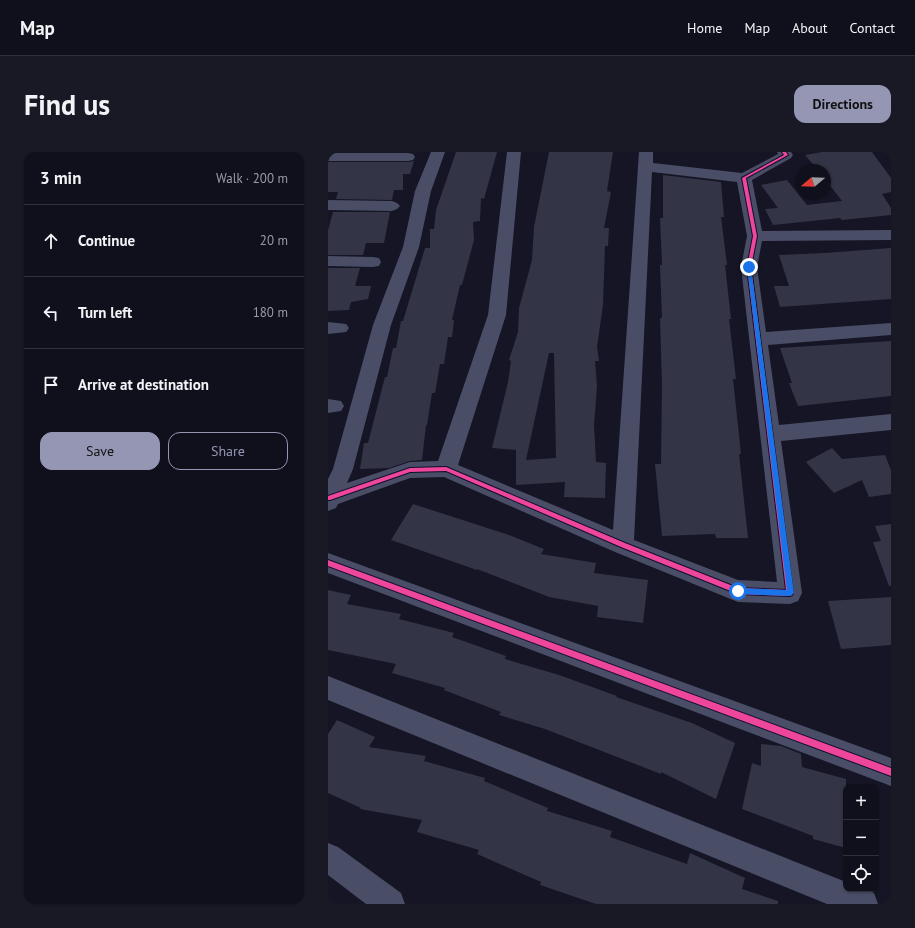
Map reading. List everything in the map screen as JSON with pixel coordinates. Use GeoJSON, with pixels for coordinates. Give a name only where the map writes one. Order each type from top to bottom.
{"type":"FeatureCollection","features":[{"type":"Feature","properties":{"kind":"street"},"geometry":{"type":"LineString","coordinates":[[329,500],[343,469],[380,331],[411,247],[423,191],[438,152]]}},
{"type":"Feature","properties":{"kind":"street"},"geometry":{"type":"LineString","coordinates":[[446,469],[496,315],[514,152]]}},
{"type":"Feature","properties":{"kind":"street"},"geometry":{"type":"LineString","coordinates":[[623,545],[646,160],[744,178],[786,155],[784,152]]}},
{"type":"Feature","properties":{"kind":"street"},"geometry":{"type":"LineString","coordinates":[[328,157],[408,157]]}},
{"type":"Feature","properties":{"kind":"street"},"geometry":{"type":"LineString","coordinates":[[329,500],[410,470],[446,469],[623,545],[738,591],[790,593],[749,267],[755,236],[744,178]]}},
{"type":"Feature","properties":{"kind":"street"},"geometry":{"type":"LineString","coordinates":[[328,205],[392,206]]}},
{"type":"Feature","properties":{"kind":"street"},"geometry":{"type":"LineString","coordinates":[[755,236],[891,234]]}},
{"type":"Feature","properties":{"kind":"street"},"geometry":{"type":"LineString","coordinates":[[328,261],[373,262]]}},
{"type":"Feature","properties":{"kind":"street"},"geometry":{"type":"LineString","coordinates":[[758,339],[891,329]]}},
{"type":"Feature","properties":{"kind":"street"},"geometry":{"type":"LineString","coordinates":[[770,434],[891,422]]}},
{"type":"Feature","properties":{"kind":"street"},"geometry":{"type":"LineString","coordinates":[[328,563],[891,772]]}},
{"type":"Feature","properties":{"kind":"street"},"geometry":{"type":"LineString","coordinates":[[328,688],[864,904]]}},
{"type":"Feature","properties":{"kind":"street"},"geometry":{"type":"LineString","coordinates":[[328,857],[390,904]]}},
{"type":"Feature","properties":{"kind":"building"},"geometry":{"type":"Polygon","coordinates":[[[456,152],[497,152],[484,199],[481,198],[480,221],[473,222],[474,240],[462,285],[460,285],[452,320],[454,320],[452,337],[448,337],[444,364],[440,364],[435,393],[432,393],[426,425],[422,460],[410,461],[389,468],[360,469],[364,443],[368,443],[385,377],[387,377],[393,348],[396,348],[401,321],[403,321],[425,248],[430,248],[430,229],[434,229],[436,210],[456,152]]]}},
{"type":"Feature","properties":{"kind":"building"},"geometry":{"type":"Polygon","coordinates":[[[549,152],[613,152],[607,191],[611,192],[604,228],[609,228],[608,246],[605,246],[603,305],[597,347],[599,361],[595,361],[597,386],[594,425],[596,462],[606,463],[605,498],[564,497],[565,482],[516,485],[516,450],[492,448],[508,382],[511,361],[509,360],[518,332],[519,308],[532,260],[534,227],[549,152]],[[549,353],[526,460],[556,458],[554,353],[549,353]]]}},
{"type":"Feature","properties":{"kind":"building"},"geometry":{"type":"Polygon","coordinates":[[[822,152],[872,152],[891,178],[891,192],[882,194],[891,208],[891,215],[842,220],[840,218],[773,225],[765,209],[778,208],[761,185],[787,180],[795,190],[795,200],[803,200],[807,205],[842,201],[831,187],[831,164],[813,164],[805,155],[822,152]]]}},
{"type":"Feature","properties":{"kind":"building"},"geometry":{"type":"Polygon","coordinates":[[[414,161],[410,174],[403,174],[403,190],[394,190],[392,200],[336,199],[338,192],[328,192],[328,162],[414,161]]]}},
{"type":"Feature","properties":{"kind":"building"},"geometry":{"type":"Polygon","coordinates":[[[663,175],[721,182],[724,217],[721,217],[727,265],[725,265],[731,319],[729,319],[736,379],[733,379],[748,538],[716,538],[715,534],[662,536],[655,464],[661,464],[662,385],[660,318],[662,318],[660,265],[662,265],[660,218],[663,218],[663,175]]]}},
{"type":"Feature","properties":{"kind":"building"},"geometry":{"type":"Polygon","coordinates":[[[333,212],[390,212],[384,243],[366,243],[363,255],[328,255],[328,230],[333,212]]]}},
{"type":"Feature","properties":{"kind":"building"},"geometry":{"type":"Polygon","coordinates":[[[891,248],[891,299],[780,307],[774,286],[789,286],[779,255],[891,248]]]}},
{"type":"Feature","properties":{"kind":"building"},"geometry":{"type":"Polygon","coordinates":[[[328,268],[360,268],[355,286],[371,286],[368,299],[351,302],[349,310],[328,311],[328,268]]]}},
{"type":"Feature","properties":{"kind":"building"},"geometry":{"type":"Polygon","coordinates":[[[891,341],[891,396],[798,406],[789,383],[792,383],[780,348],[891,341]]]}},
{"type":"Feature","properties":{"kind":"building"},"geometry":{"type":"Polygon","coordinates":[[[832,448],[842,459],[885,455],[891,470],[891,494],[869,497],[862,480],[834,493],[806,462],[832,448]]]}},
{"type":"Feature","properties":{"kind":"building"},"geometry":{"type":"Polygon","coordinates":[[[413,504],[509,535],[544,549],[541,554],[596,563],[594,573],[648,580],[643,623],[597,617],[598,606],[549,597],[477,569],[391,540],[413,504]]]}},
{"type":"Feature","properties":{"kind":"building"},"geometry":{"type":"Polygon","coordinates":[[[891,524],[891,586],[889,586],[873,542],[881,541],[875,526],[891,524]]]}},
{"type":"Feature","properties":{"kind":"building"},"geometry":{"type":"Polygon","coordinates":[[[328,590],[351,595],[347,604],[401,614],[399,619],[454,633],[452,637],[506,656],[505,659],[559,675],[617,696],[616,697],[692,723],[735,743],[716,799],[661,772],[661,774],[545,729],[499,715],[501,712],[444,690],[445,688],[392,673],[396,664],[328,650],[328,590]]]}},
{"type":"Feature","properties":{"kind":"building"},"geometry":{"type":"Polygon","coordinates":[[[891,597],[891,645],[841,649],[828,601],[891,597]]]}},
{"type":"Feature","properties":{"kind":"building"},"geometry":{"type":"Polygon","coordinates":[[[337,720],[375,737],[369,747],[426,756],[424,761],[485,778],[484,781],[548,808],[547,811],[612,831],[610,837],[687,864],[690,853],[745,878],[742,889],[778,901],[778,904],[596,904],[540,885],[541,882],[477,854],[479,850],[417,832],[422,820],[360,809],[361,808],[328,793],[328,734],[337,720]]]}},
{"type":"Feature","properties":{"kind":"building"},"geometry":{"type":"Polygon","coordinates":[[[761,744],[781,746],[801,754],[802,767],[846,779],[846,784],[843,784],[843,847],[813,839],[813,836],[742,809],[752,763],[761,766],[761,744]]]}},
{"type":"Feature","properties":{"kind":"cycle path"},"geometry":{"type":"LineString","coordinates":[[330,498],[410,470],[446,469],[623,545],[738,591],[790,593],[749,267],[755,236],[744,178],[786,155],[784,152]]}},
{"type":"Feature","properties":{"kind":"cycle path"},"geometry":{"type":"LineString","coordinates":[[328,563],[891,772]]}},
{"type":"Feature","properties":{"kind":"route"},"geometry":{"type":"LineString","coordinates":[[738,591],[790,593],[749,267]]}}]}
